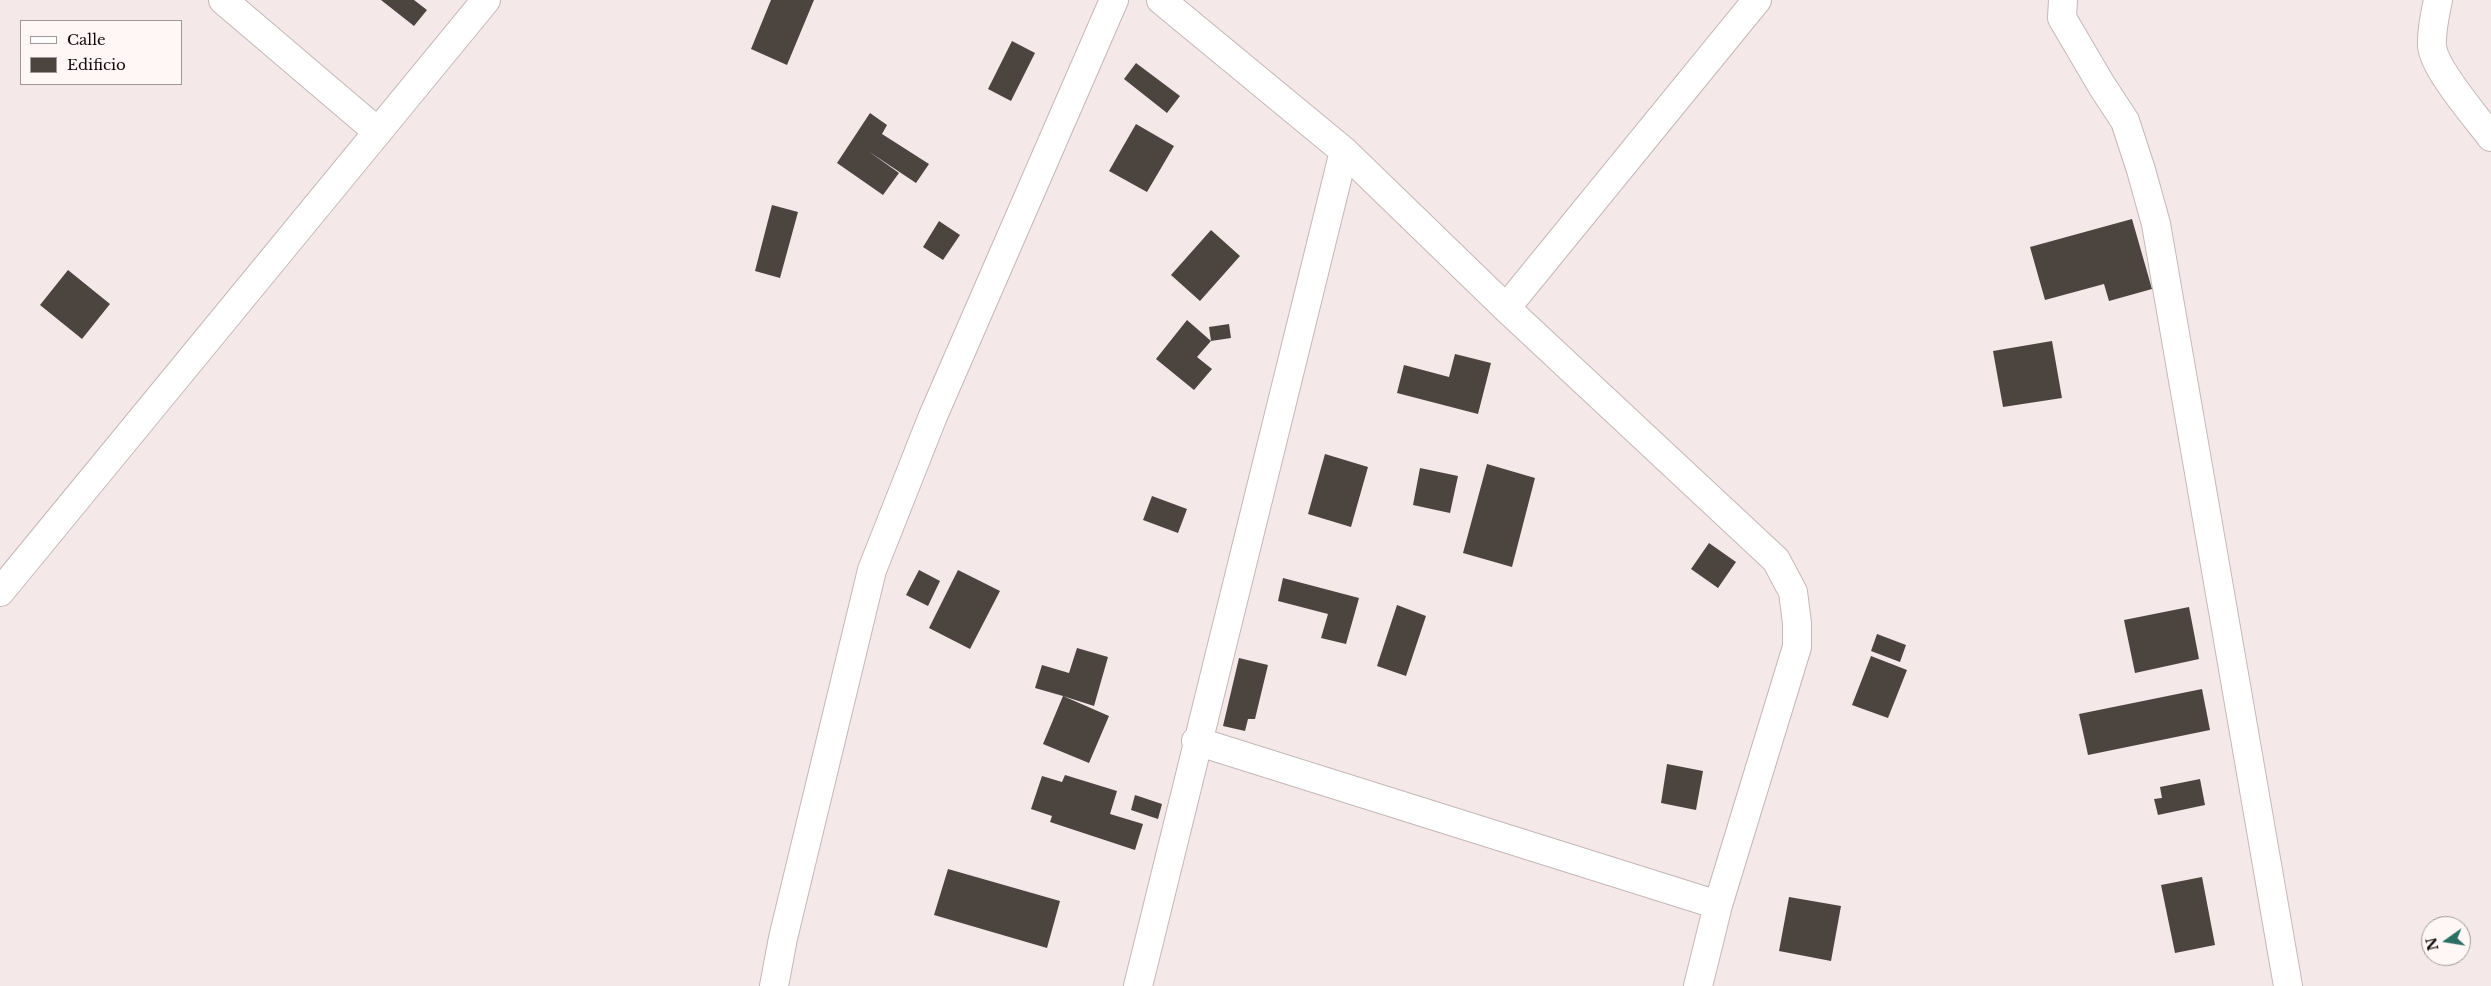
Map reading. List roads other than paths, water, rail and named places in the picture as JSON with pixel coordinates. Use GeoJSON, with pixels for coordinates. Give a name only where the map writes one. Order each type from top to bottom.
{"type":"FeatureCollection","features":[{"type":"Feature","properties":{"kind":"street"},"geometry":{"type":"LineString","coordinates":[[223,0],[378,132]]}},
{"type":"Feature","properties":{"kind":"street"},"geometry":{"type":"LineString","coordinates":[[5,577],[378,132],[486,0]]}},
{"type":"Feature","properties":{"kind":"street"},"geometry":{"type":"LineString","coordinates":[[774,986],[783,938],[872,570],[937,407],[1114,0]]}},
{"type":"Feature","properties":{"kind":"street"},"geometry":{"type":"LineString","coordinates":[[1161,0],[1344,151],[1506,308],[1776,560],[1793,592],[1797,623],[1797,647],[1718,905],[1698,986]]}},
{"type":"Feature","properties":{"kind":"street"},"geometry":{"type":"LineString","coordinates":[[1506,308],[1757,0]]}},
{"type":"Feature","properties":{"kind":"street"},"geometry":{"type":"LineString","coordinates":[[2063,0],[2062,18],[2125,121],[2142,170],[2156,224],[2288,986]]}},
{"type":"Feature","properties":{"kind":"street"},"geometry":{"type":"LineString","coordinates":[[2438,0],[2432,30],[2432,48],[2439,66],[2491,137]]}},
{"type":"Feature","properties":{"kind":"street"},"geometry":{"type":"LineString","coordinates":[[1138,986],[1196,741],[1344,151]]}},
{"type":"Feature","properties":{"kind":"street"},"geometry":{"type":"LineString","coordinates":[[1196,741],[1718,905]]}}]}
